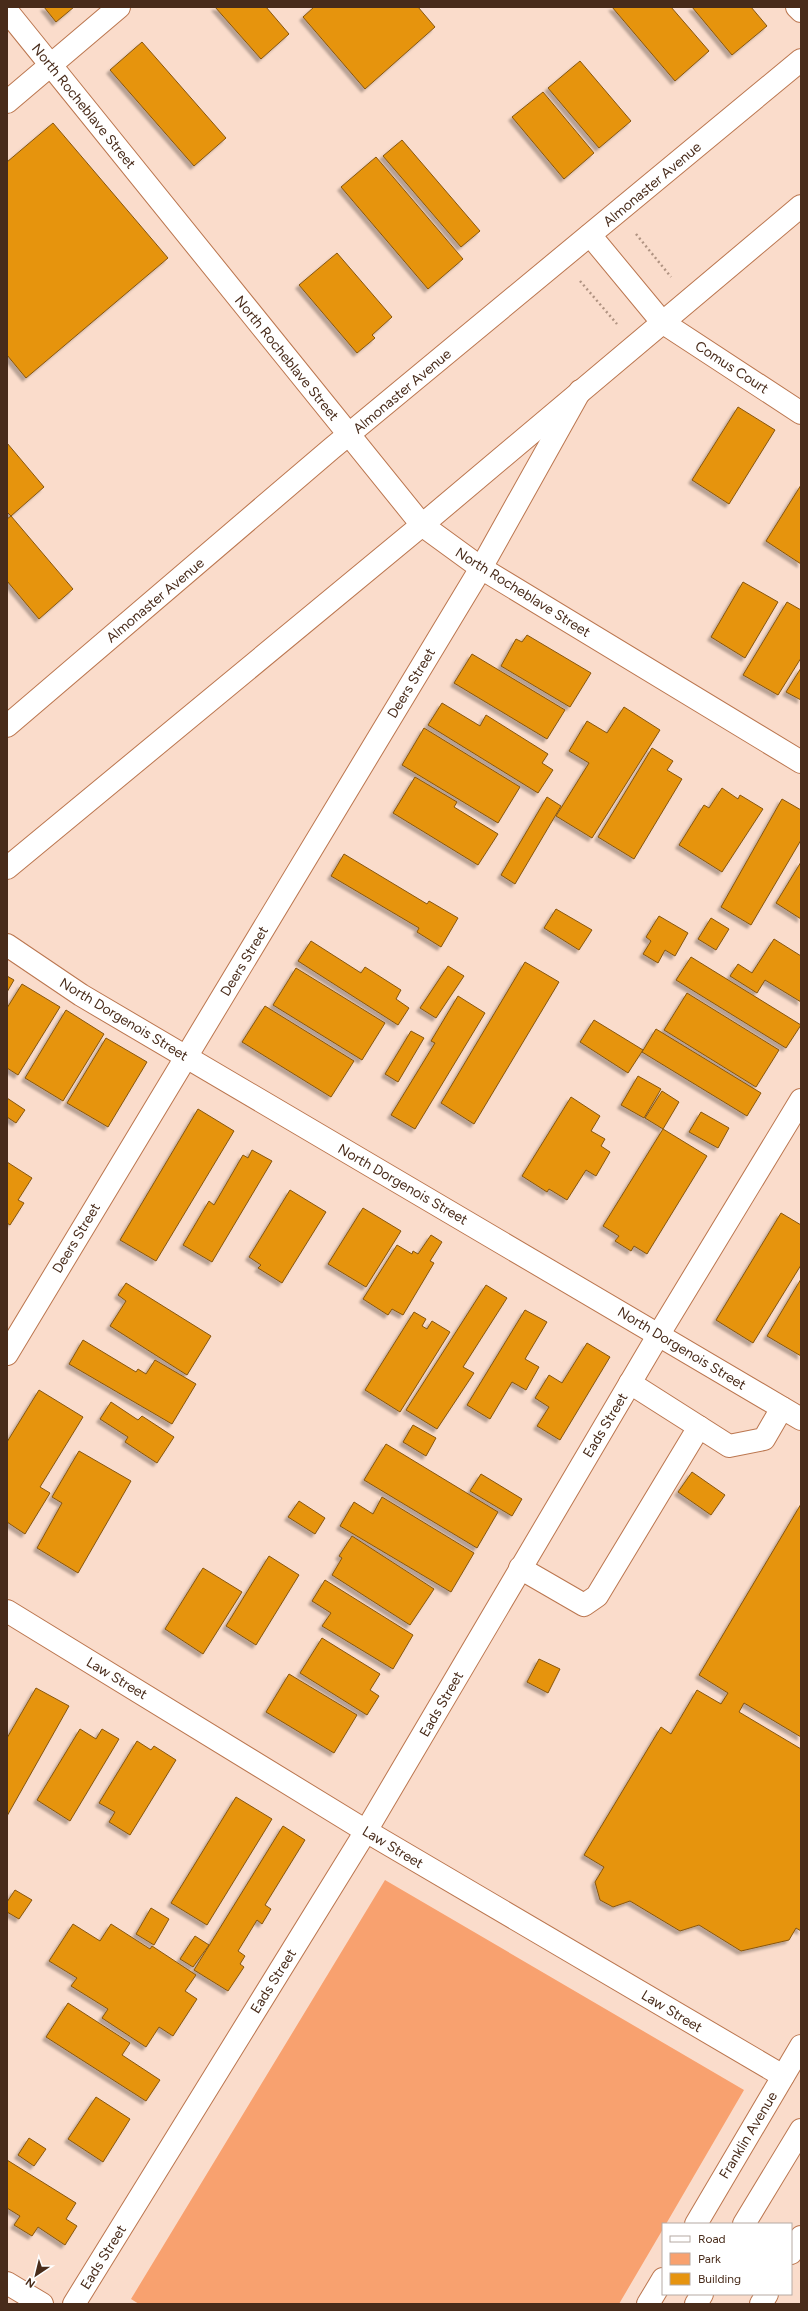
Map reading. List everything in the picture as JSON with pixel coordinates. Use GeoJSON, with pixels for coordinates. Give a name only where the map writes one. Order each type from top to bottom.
{"type":"FeatureCollection","features":[{"type":"Feature","properties":{"kind":"street"},"geometry":{"type":"LineString","coordinates":[[7,102],[119,7]]}},
{"type":"Feature","properties":{"kind":"street"},"geometry":{"type":"LineString","coordinates":[[797,7],[801,11]]}},
{"type":"Feature","properties":{"kind":"street","name":"North Rocheblave Street"},"geometry":{"type":"LineString","coordinates":[[7,11],[422,525],[481,568],[801,762]]}},
{"type":"Feature","properties":{"kind":"street","name":"Almonaster Avenue"},"geometry":{"type":"LineString","coordinates":[[7,726],[348,435],[801,60]]}},
{"type":"Feature","properties":{"kind":"street"},"geometry":{"type":"LineString","coordinates":[[7,868],[422,525],[801,206]]}},
{"type":"Feature","properties":{"kind":"street","name":"Comus Court"},"geometry":{"type":"LineString","coordinates":[[590,235],[662,322],[801,413]]}},
{"type":"Feature","properties":{"kind":"street","name":"Deers Street"},"geometry":{"type":"LineString","coordinates":[[7,1354],[481,568],[580,391]]}},
{"type":"Feature","properties":{"kind":"street","name":"North Dorgenois Street"},"geometry":{"type":"LineString","coordinates":[[7,945],[81,995],[801,1419]]}},
{"type":"Feature","properties":{"kind":"street","name":"Eads Street"},"geometry":{"type":"LineString","coordinates":[[74,2304],[366,1831],[659,1334],[801,1100]]}},
{"type":"Feature","properties":{"kind":"street"},"geometry":{"type":"LineString","coordinates":[[630,1383],[730,1446],[764,1439],[782,1408]]}},
{"type":"Feature","properties":{"kind":"street"},"geometry":{"type":"LineString","coordinates":[[520,1568],[584,1605],[597,1596],[699,1427]]}},
{"type":"Feature","properties":{"kind":"street","name":"Law Street"},"geometry":{"type":"LineString","coordinates":[[7,1611],[366,1831],[783,2076]]}},
{"type":"Feature","properties":{"kind":"street","name":"Franklin Avenue"},"geometry":{"type":"LineString","coordinates":[[697,2223],[801,2046]]}},
{"type":"Feature","properties":{"kind":"street"},"geometry":{"type":"LineString","coordinates":[[745,2223],[801,2130]]}},
{"type":"Feature","properties":{"kind":"street"},"geometry":{"type":"LineString","coordinates":[[792,2251],[801,2237]]}},
{"type":"Feature","properties":{"kind":"street"},"geometry":{"type":"LineString","coordinates":[[648,2304],[662,2281]]}},
{"type":"Feature","properties":{"kind":"street"},"geometry":{"type":"LineString","coordinates":[[7,2283],[42,2304]]}},
{"type":"Feature","properties":{"kind":"street"},"geometry":{"type":"LineString","coordinates":[[696,2304],[701,2295]]}},
{"type":"Feature","properties":{"kind":"street"},"geometry":{"type":"LineString","coordinates":[[760,2304],[765,2295]]}},
{"type":"Feature","properties":{"kind":"path"},"geometry":{"type":"LineString","coordinates":[[634,232],[674,280]]}},
{"type":"Feature","properties":{"kind":"path"},"geometry":{"type":"LineString","coordinates":[[577,277],[618,325]]}},
{"type":"Feature","properties":{"kind":"green space"},"geometry":{"type":"Polygon","coordinates":[[[385,1880],[744,2090],[667,2223],[662,2223],[662,2231],[619,2304],[139,2304],[131,2299],[385,1880]]]}},
{"type":"Feature","properties":{"kind":"building"},"geometry":{"type":"Polygon","coordinates":[[[44,7],[74,7],[56,22],[44,7]]]}},
{"type":"Feature","properties":{"kind":"building"},"geometry":{"type":"Polygon","coordinates":[[[215,7],[266,7],[289,34],[261,59],[215,7]]]}},
{"type":"Feature","properties":{"kind":"building"},"geometry":{"type":"Polygon","coordinates":[[[314,7],[418,7],[435,27],[365,89],[303,17],[314,7]]]}},
{"type":"Feature","properties":{"kind":"building"},"geometry":{"type":"Polygon","coordinates":[[[612,7],[671,7],[709,51],[675,81],[612,7]]]}},
{"type":"Feature","properties":{"kind":"building"},"geometry":{"type":"Polygon","coordinates":[[[692,7],[751,7],[767,26],[732,55],[692,7]]]}},
{"type":"Feature","properties":{"kind":"building"},"geometry":{"type":"Polygon","coordinates":[[[142,42],[226,138],[194,166],[110,70],[142,42]]]}},
{"type":"Feature","properties":{"kind":"building"},"geometry":{"type":"Polygon","coordinates":[[[580,61],[631,121],[599,148],[548,88],[580,61]]]}},
{"type":"Feature","properties":{"kind":"building"},"geometry":{"type":"Polygon","coordinates":[[[543,92],[594,153],[564,179],[512,117],[543,92]]]}},
{"type":"Feature","properties":{"kind":"building"},"geometry":{"type":"Polygon","coordinates":[[[53,123],[168,258],[26,378],[7,355],[7,162],[53,123]]]}},
{"type":"Feature","properties":{"kind":"building"},"geometry":{"type":"Polygon","coordinates":[[[402,140],[480,231],[461,247],[383,156],[402,140]]]}},
{"type":"Feature","properties":{"kind":"building"},"geometry":{"type":"Polygon","coordinates":[[[376,157],[463,259],[428,289],[341,187],[376,157]]]}},
{"type":"Feature","properties":{"kind":"building"},"geometry":{"type":"Polygon","coordinates":[[[337,253],[392,317],[372,335],[375,338],[357,353],[299,285],[337,253]]]}},
{"type":"Feature","properties":{"kind":"building"},"geometry":{"type":"Polygon","coordinates":[[[738,407],[775,430],[729,504],[692,480],[738,407]]]}},
{"type":"Feature","properties":{"kind":"building"},"geometry":{"type":"Polygon","coordinates":[[[7,443],[44,487],[11,516],[7,512],[7,443]]]}},
{"type":"Feature","properties":{"kind":"building"},"geometry":{"type":"Polygon","coordinates":[[[801,485],[801,564],[766,541],[801,485]]]}},
{"type":"Feature","properties":{"kind":"building"},"geometry":{"type":"Polygon","coordinates":[[[11,516],[73,589],[39,619],[7,581],[7,519],[11,516]]]}},
{"type":"Feature","properties":{"kind":"building"},"geometry":{"type":"Polygon","coordinates":[[[743,582],[778,602],[745,658],[711,637],[743,582]]]}},
{"type":"Feature","properties":{"kind":"building"},"geometry":{"type":"Polygon","coordinates":[[[787,602],[801,610],[801,658],[778,695],[743,675],[787,602]]]}},
{"type":"Feature","properties":{"kind":"building"},"geometry":{"type":"Polygon","coordinates":[[[527,635],[591,673],[570,707],[501,666],[516,639],[522,642],[527,635]]]}},
{"type":"Feature","properties":{"kind":"building"},"geometry":{"type":"Polygon","coordinates":[[[472,654],[565,710],[547,739],[454,683],[472,654]]]}},
{"type":"Feature","properties":{"kind":"building"},"geometry":{"type":"Polygon","coordinates":[[[801,668],[801,700],[786,692],[801,668]]]}},
{"type":"Feature","properties":{"kind":"building"},"geometry":{"type":"Polygon","coordinates":[[[442,703],[480,726],[486,715],[548,754],[542,763],[553,770],[538,793],[428,725],[442,703]]]}},
{"type":"Feature","properties":{"kind":"building"},"geometry":{"type":"Polygon","coordinates":[[[624,707],[660,730],[592,838],[556,816],[589,763],[569,751],[587,721],[607,733],[624,707]]]}},
{"type":"Feature","properties":{"kind":"building"},"geometry":{"type":"Polygon","coordinates":[[[424,728],[520,787],[498,823],[402,765],[424,728]]]}},
{"type":"Feature","properties":{"kind":"building"},"geometry":{"type":"Polygon","coordinates":[[[652,748],[673,761],[667,770],[682,779],[634,859],[598,837],[652,748]]]}},
{"type":"Feature","properties":{"kind":"building"},"geometry":{"type":"Polygon","coordinates":[[[415,777],[457,802],[454,807],[498,834],[478,865],[393,813],[415,777]]]}},
{"type":"Feature","properties":{"kind":"building"},"geometry":{"type":"Polygon","coordinates":[[[722,788],[738,799],[740,795],[763,809],[722,872],[679,845],[704,805],[709,808],[722,788]]]}},
{"type":"Feature","properties":{"kind":"building"},"geometry":{"type":"Polygon","coordinates":[[[547,797],[561,806],[515,884],[501,875],[547,797]]]}},
{"type":"Feature","properties":{"kind":"building"},"geometry":{"type":"Polygon","coordinates":[[[782,799],[801,810],[801,840],[751,925],[721,907],[782,799]]]}},
{"type":"Feature","properties":{"kind":"building"},"geometry":{"type":"Polygon","coordinates":[[[344,854],[427,904],[429,901],[458,918],[441,947],[417,932],[419,928],[331,876],[344,854]]]}},
{"type":"Feature","properties":{"kind":"building"},"geometry":{"type":"Polygon","coordinates":[[[801,862],[801,919],[776,903],[801,862]]]}},
{"type":"Feature","properties":{"kind":"building"},"geometry":{"type":"Polygon","coordinates":[[[556,909],[592,930],[579,950],[544,928],[556,909]]]}},
{"type":"Feature","properties":{"kind":"building"},"geometry":{"type":"Polygon","coordinates":[[[659,916],[688,933],[675,956],[665,950],[658,963],[643,954],[651,941],[646,937],[659,916]]]}},
{"type":"Feature","properties":{"kind":"building"},"geometry":{"type":"Polygon","coordinates":[[[711,918],[729,929],[716,950],[698,939],[711,918]]]}},
{"type":"Feature","properties":{"kind":"building"},"geometry":{"type":"Polygon","coordinates":[[[774,939],[801,956],[801,1002],[765,980],[757,993],[730,976],[738,964],[752,973],[774,939]]]}},
{"type":"Feature","properties":{"kind":"building"},"geometry":{"type":"Polygon","coordinates":[[[311,941],[361,973],[365,967],[401,990],[396,999],[409,1008],[398,1025],[298,961],[311,941]]]}},
{"type":"Feature","properties":{"kind":"building"},"geometry":{"type":"Polygon","coordinates":[[[691,957],[801,1025],[786,1048],[676,980],[691,957]]]}},
{"type":"Feature","properties":{"kind":"building"},"geometry":{"type":"Polygon","coordinates":[[[525,962],[559,982],[474,1124],[441,1103],[525,962]]]}},
{"type":"Feature","properties":{"kind":"building"},"geometry":{"type":"Polygon","coordinates":[[[448,966],[464,976],[436,1018],[420,1008],[448,966]]]}},
{"type":"Feature","properties":{"kind":"building"},"geometry":{"type":"Polygon","coordinates":[[[296,968],[385,1023],[362,1060],[273,1005],[296,968]]]}},
{"type":"Feature","properties":{"kind":"building"},"geometry":{"type":"Polygon","coordinates":[[[7,976],[14,980],[7,992],[7,976]]]}},
{"type":"Feature","properties":{"kind":"building"},"geometry":{"type":"Polygon","coordinates":[[[22,984],[60,1007],[18,1075],[7,1068],[7,1008],[22,984]]]}},
{"type":"Feature","properties":{"kind":"building"},"geometry":{"type":"Polygon","coordinates":[[[687,993],[779,1050],[756,1087],[664,1030],[687,993]]]}},
{"type":"Feature","properties":{"kind":"building"},"geometry":{"type":"Polygon","coordinates":[[[458,996],[485,1013],[415,1129],[391,1115],[435,1043],[431,1041],[458,996]]]}},
{"type":"Feature","properties":{"kind":"building"},"geometry":{"type":"Polygon","coordinates":[[[265,1006],[354,1061],[331,1097],[242,1042],[265,1006]]]}},
{"type":"Feature","properties":{"kind":"building"},"geometry":{"type":"Polygon","coordinates":[[[66,1010],[104,1034],[63,1101],[25,1078],[66,1010]]]}},
{"type":"Feature","properties":{"kind":"building"},"geometry":{"type":"Polygon","coordinates":[[[594,1020],[643,1050],[628,1073],[580,1042],[594,1020]]]}},
{"type":"Feature","properties":{"kind":"building"},"geometry":{"type":"Polygon","coordinates":[[[656,1029],[761,1093],[747,1116],[642,1052],[656,1029]]]}},
{"type":"Feature","properties":{"kind":"building"},"geometry":{"type":"Polygon","coordinates":[[[411,1031],[424,1038],[398,1082],[385,1074],[411,1031]]]}},
{"type":"Feature","properties":{"kind":"building"},"geometry":{"type":"Polygon","coordinates":[[[106,1038],[147,1062],[108,1127],[67,1103],[106,1038]]]}},
{"type":"Feature","properties":{"kind":"building"},"geometry":{"type":"Polygon","coordinates":[[[638,1076],[661,1089],[644,1118],[621,1105],[638,1076]]]}},
{"type":"Feature","properties":{"kind":"building"},"geometry":{"type":"Polygon","coordinates":[[[662,1091],[679,1102],[663,1129],[645,1118],[662,1091]]]}},
{"type":"Feature","properties":{"kind":"building"},"geometry":{"type":"Polygon","coordinates":[[[571,1097],[600,1116],[591,1131],[605,1139],[601,1146],[610,1152],[596,1176],[586,1170],[567,1200],[549,1189],[547,1192],[522,1176],[571,1097]]]}},
{"type":"Feature","properties":{"kind":"building"},"geometry":{"type":"Polygon","coordinates":[[[7,1098],[25,1110],[16,1123],[7,1117],[7,1098]]]}},
{"type":"Feature","properties":{"kind":"building"},"geometry":{"type":"Polygon","coordinates":[[[198,1109],[234,1131],[156,1261],[120,1240],[198,1109]]]}},
{"type":"Feature","properties":{"kind":"building"},"geometry":{"type":"Polygon","coordinates":[[[701,1112],[729,1128],[718,1148],[689,1132],[701,1112]]]}},
{"type":"Feature","properties":{"kind":"building"},"geometry":{"type":"Polygon","coordinates":[[[663,1129],[707,1156],[647,1254],[634,1246],[631,1251],[615,1241],[619,1236],[603,1226],[663,1129]]]}},
{"type":"Feature","properties":{"kind":"building"},"geometry":{"type":"Polygon","coordinates":[[[252,1150],[272,1161],[212,1262],[183,1245],[209,1201],[214,1205],[243,1155],[248,1158],[252,1150]]]}},
{"type":"Feature","properties":{"kind":"building"},"geometry":{"type":"Polygon","coordinates":[[[7,1162],[32,1178],[18,1200],[24,1203],[10,1225],[7,1223],[7,1162]]]}},
{"type":"Feature","properties":{"kind":"building"},"geometry":{"type":"Polygon","coordinates":[[[290,1190],[326,1212],[282,1283],[258,1268],[261,1265],[249,1257],[290,1190]]]}},
{"type":"Feature","properties":{"kind":"building"},"geometry":{"type":"Polygon","coordinates":[[[363,1208],[401,1231],[366,1287],[328,1264],[363,1208]]]}},
{"type":"Feature","properties":{"kind":"building"},"geometry":{"type":"Polygon","coordinates":[[[781,1213],[801,1225],[801,1265],[753,1343],[716,1320],[781,1213]]]}},
{"type":"Feature","properties":{"kind":"building"},"geometry":{"type":"Polygon","coordinates":[[[431,1235],[442,1242],[430,1261],[434,1263],[403,1315],[392,1309],[388,1315],[363,1299],[397,1245],[412,1254],[413,1251],[418,1254],[431,1235]]]}},
{"type":"Feature","properties":{"kind":"building"},"geometry":{"type":"Polygon","coordinates":[[[801,1279],[801,1356],[767,1336],[801,1279]]]}},
{"type":"Feature","properties":{"kind":"building"},"geometry":{"type":"Polygon","coordinates":[[[126,1283],[211,1336],[187,1375],[110,1326],[126,1301],[118,1295],[126,1283]]]}},
{"type":"Feature","properties":{"kind":"building"},"geometry":{"type":"Polygon","coordinates":[[[486,1285],[507,1298],[463,1367],[474,1373],[437,1429],[406,1410],[486,1285]]]}},
{"type":"Feature","properties":{"kind":"building"},"geometry":{"type":"Polygon","coordinates":[[[525,1310],[547,1322],[525,1359],[539,1367],[526,1390],[512,1382],[490,1419],[467,1405],[525,1310]]]}},
{"type":"Feature","properties":{"kind":"building"},"geometry":{"type":"Polygon","coordinates":[[[414,1312],[426,1319],[422,1326],[427,1329],[432,1321],[450,1332],[400,1412],[365,1390],[414,1312]]]}},
{"type":"Feature","properties":{"kind":"building"},"geometry":{"type":"Polygon","coordinates":[[[83,1340],[136,1372],[138,1369],[146,1374],[155,1360],[196,1384],[172,1424],[69,1364],[83,1340]]]}},
{"type":"Feature","properties":{"kind":"building"},"geometry":{"type":"Polygon","coordinates":[[[587,1343],[610,1357],[560,1440],[537,1426],[549,1407],[535,1398],[549,1375],[562,1383],[587,1343]]]}},
{"type":"Feature","properties":{"kind":"building"},"geometry":{"type":"Polygon","coordinates":[[[39,1390],[83,1417],[40,1487],[50,1493],[25,1534],[7,1522],[7,1442],[39,1390]]]}},
{"type":"Feature","properties":{"kind":"building"},"geometry":{"type":"Polygon","coordinates":[[[111,1402],[138,1420],[142,1416],[174,1437],[157,1463],[125,1442],[128,1437],[100,1419],[111,1402]]]}},
{"type":"Feature","properties":{"kind":"building"},"geometry":{"type":"Polygon","coordinates":[[[413,1425],[436,1438],[426,1456],[403,1442],[413,1425]]]}},
{"type":"Feature","properties":{"kind":"building"},"geometry":{"type":"Polygon","coordinates":[[[386,1444],[498,1512],[477,1548],[364,1480],[386,1444]]]}},
{"type":"Feature","properties":{"kind":"building"},"geometry":{"type":"Polygon","coordinates":[[[79,1451],[131,1481],[78,1573],[37,1548],[62,1503],[52,1497],[79,1451]]]}},
{"type":"Feature","properties":{"kind":"building"},"geometry":{"type":"Polygon","coordinates":[[[692,1472],[725,1495],[711,1515],[678,1492],[692,1472]]]}},
{"type":"Feature","properties":{"kind":"building"},"geometry":{"type":"Polygon","coordinates":[[[481,1474],[522,1499],[512,1516],[470,1491],[481,1474]]]}},
{"type":"Feature","properties":{"kind":"building"},"geometry":{"type":"Polygon","coordinates":[[[382,1497],[474,1553],[451,1592],[340,1526],[354,1502],[373,1514],[382,1497]]]}},
{"type":"Feature","properties":{"kind":"building"},"geometry":{"type":"Polygon","coordinates":[[[299,1501],[325,1518],[315,1534],[288,1517],[299,1501]]]}},
{"type":"Feature","properties":{"kind":"building"},"geometry":{"type":"Polygon","coordinates":[[[801,1504],[801,1737],[744,1703],[739,1712],[801,1749],[801,1931],[796,1928],[789,1940],[741,1951],[699,1925],[680,1931],[630,1901],[613,1907],[600,1900],[595,1882],[604,1867],[584,1855],[661,1727],[671,1734],[697,1690],[721,1704],[728,1693],[699,1675],[801,1504]]]}},
{"type":"Feature","properties":{"kind":"building"},"geometry":{"type":"Polygon","coordinates":[[[352,1536],[434,1589],[410,1625],[332,1575],[342,1558],[339,1556],[352,1536]]]}},
{"type":"Feature","properties":{"kind":"building"},"geometry":{"type":"Polygon","coordinates":[[[269,1556],[299,1575],[256,1645],[226,1626],[269,1556]]]}},
{"type":"Feature","properties":{"kind":"building"},"geometry":{"type":"Polygon","coordinates":[[[203,1568],[242,1592],[203,1654],[165,1629],[203,1568]]]}},
{"type":"Feature","properties":{"kind":"building"},"geometry":{"type":"Polygon","coordinates":[[[325,1580],[413,1635],[393,1669],[322,1626],[331,1613],[312,1601],[325,1580]]]}},
{"type":"Feature","properties":{"kind":"building"},"geometry":{"type":"Polygon","coordinates":[[[322,1638],[380,1674],[370,1690],[379,1696],[367,1715],[300,1673],[322,1638]]]}},
{"type":"Feature","properties":{"kind":"building"},"geometry":{"type":"Polygon","coordinates":[[[539,1659],[560,1669],[548,1693],[527,1682],[539,1659]]]}},
{"type":"Feature","properties":{"kind":"building"},"geometry":{"type":"Polygon","coordinates":[[[289,1674],[357,1715],[334,1753],[266,1712],[289,1674]]]}},
{"type":"Feature","properties":{"kind":"building"},"geometry":{"type":"Polygon","coordinates":[[[36,1688],[69,1706],[7,1816],[7,1738],[36,1688]]]}},
{"type":"Feature","properties":{"kind":"building"},"geometry":{"type":"Polygon","coordinates":[[[80,1729],[96,1739],[102,1729],[119,1739],[70,1821],[37,1800],[80,1729]]]}},
{"type":"Feature","properties":{"kind":"building"},"geometry":{"type":"Polygon","coordinates":[[[137,1741],[151,1750],[154,1746],[176,1760],[130,1835],[109,1822],[115,1812],[99,1803],[137,1741]]]}},
{"type":"Feature","properties":{"kind":"building"},"geometry":{"type":"Polygon","coordinates":[[[236,1797],[272,1819],[207,1925],[171,1903],[236,1797]]]}},
{"type":"Feature","properties":{"kind":"building"},"geometry":{"type":"Polygon","coordinates":[[[283,1826],[305,1840],[265,1905],[271,1909],[262,1924],[257,1920],[238,1951],[245,1956],[240,1964],[244,1967],[228,1991],[194,1970],[283,1826]]]}},
{"type":"Feature","properties":{"kind":"building"},"geometry":{"type":"Polygon","coordinates":[[[15,1890],[32,1900],[19,1919],[7,1912],[7,1902],[15,1890]]]}},
{"type":"Feature","properties":{"kind":"building"},"geometry":{"type":"Polygon","coordinates":[[[151,1908],[169,1919],[154,1945],[136,1934],[151,1908]]]}},
{"type":"Feature","properties":{"kind":"building"},"geometry":{"type":"Polygon","coordinates":[[[73,1924],[100,1941],[111,1924],[150,1949],[152,1946],[196,1975],[185,1991],[197,1999],[173,2036],[159,2027],[146,2047],[102,2018],[108,2009],[71,1986],[77,1978],[49,1961],[73,1924]]]}},
{"type":"Feature","properties":{"kind":"building"},"geometry":{"type":"Polygon","coordinates":[[[195,1936],[209,1945],[193,1967],[180,1959],[195,1936]]]}},
{"type":"Feature","properties":{"kind":"building"},"geometry":{"type":"Polygon","coordinates":[[[68,2003],[130,2043],[122,2055],[160,2080],[146,2101],[46,2037],[68,2003]]]}},
{"type":"Feature","properties":{"kind":"building"},"geometry":{"type":"Polygon","coordinates":[[[96,2097],[130,2119],[103,2162],[68,2139],[96,2097]]]}},
{"type":"Feature","properties":{"kind":"building"},"geometry":{"type":"Polygon","coordinates":[[[29,2138],[46,2149],[34,2166],[18,2155],[29,2138]]]}},
{"type":"Feature","properties":{"kind":"building"},"geometry":{"type":"Polygon","coordinates":[[[7,2160],[76,2203],[66,2219],[77,2226],[65,2245],[38,2227],[32,2236],[14,2225],[20,2216],[7,2208],[7,2160]]]}}]}
